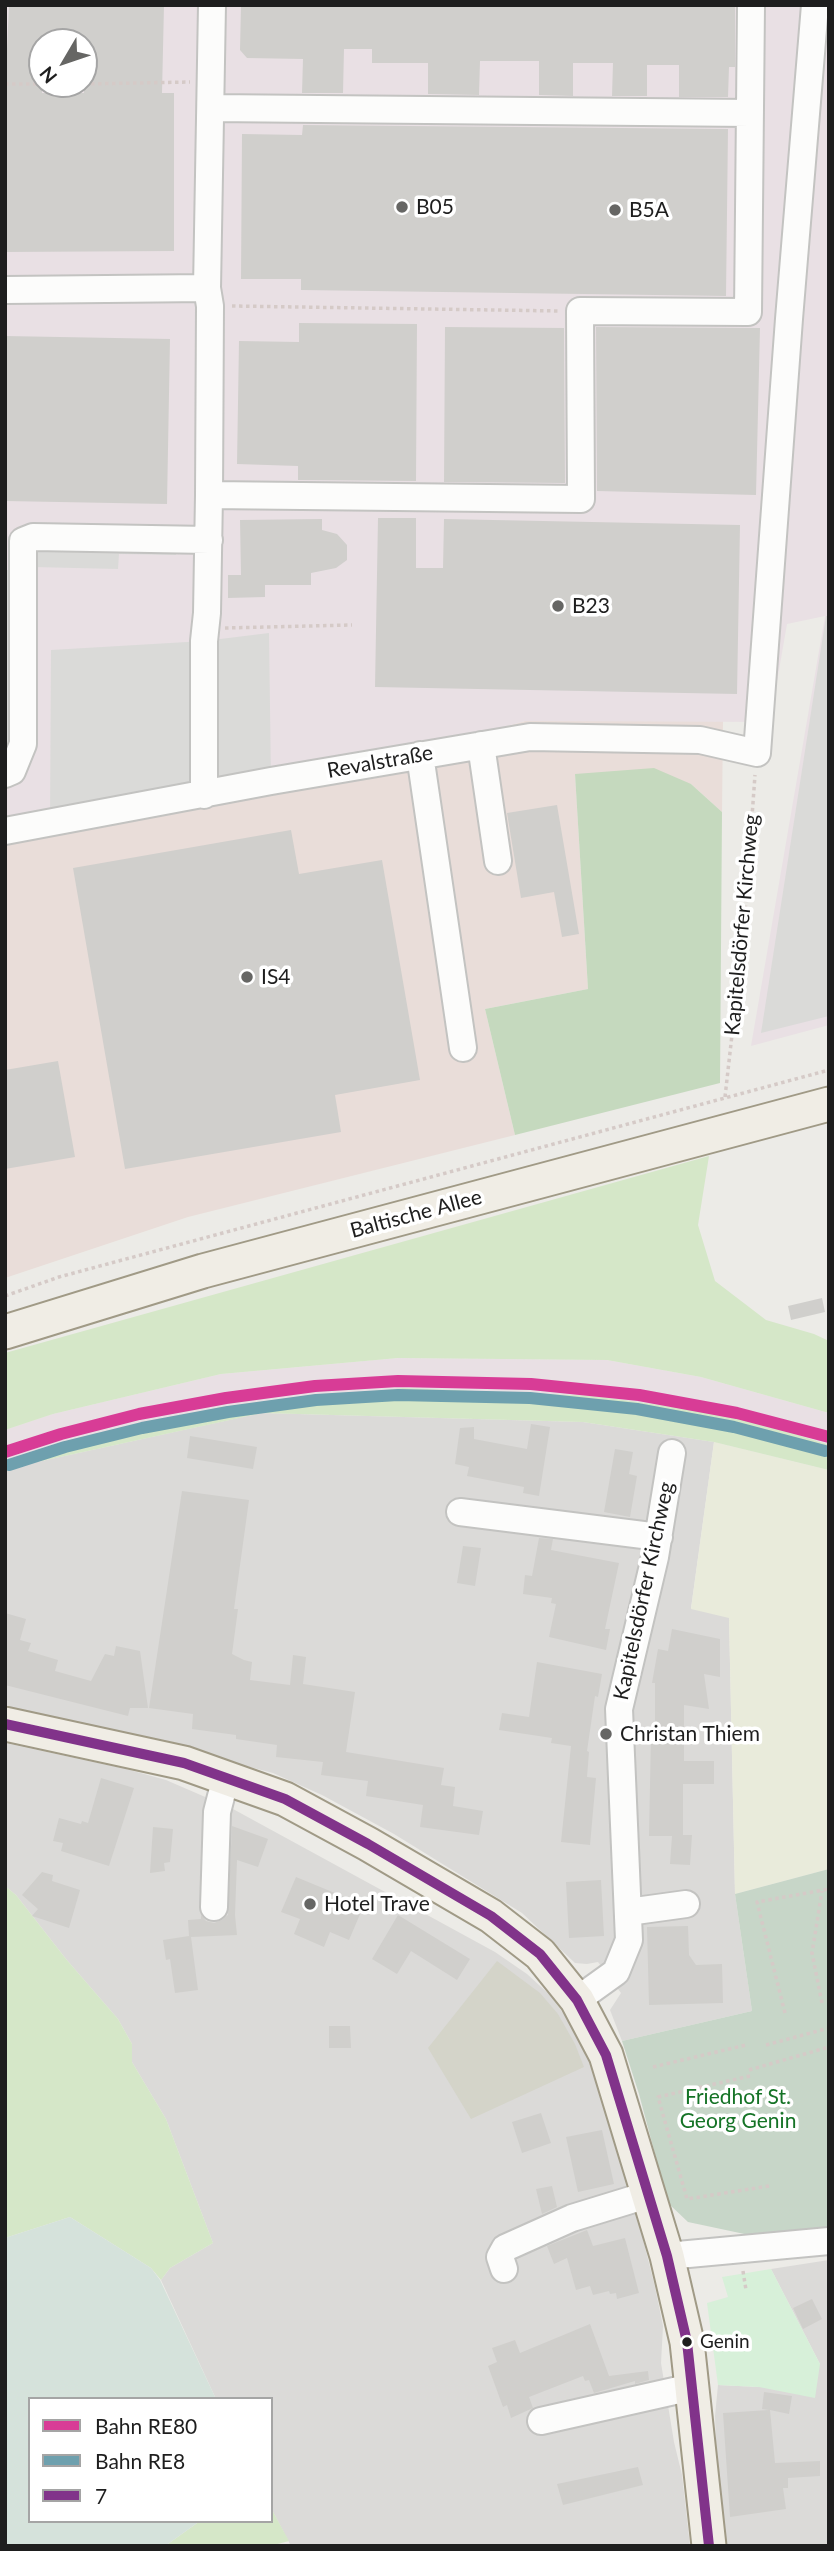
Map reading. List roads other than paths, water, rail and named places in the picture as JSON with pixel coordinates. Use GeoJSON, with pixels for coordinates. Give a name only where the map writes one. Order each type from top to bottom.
{"type":"FeatureCollection","features":[{"type":"Feature","properties":{"kind":"main road","name":"Baltische Allee"},"geometry":{"type":"LineString","coordinates":[[5,1332],[203,1271],[829,1104]]}},
{"type":"Feature","properties":{"kind":"main road"},"geometry":{"type":"LineString","coordinates":[[5,1724],[184,1763],[285,1799],[491,1916],[540,1954],[577,2000],[611,2070],[667,2256],[681,2310],[709,2546]]}},
{"type":"Feature","properties":{"kind":"street"},"geometry":{"type":"LineString","coordinates":[[204,795],[209,540],[212,5]]}},
{"type":"Feature","properties":{"kind":"street"},"geometry":{"type":"LineString","coordinates":[[209,495],[581,499],[580,311],[748,312],[751,5]]}},
{"type":"Feature","properties":{"kind":"street","name":"Revalstraße"},"geometry":{"type":"LineString","coordinates":[[5,831],[530,737],[700,740],[757,752],[815,5]]}},
{"type":"Feature","properties":{"kind":"street"},"geometry":{"type":"LineString","coordinates":[[211,95],[750,113]]}},
{"type":"Feature","properties":{"kind":"street"},"geometry":{"type":"LineString","coordinates":[[5,289],[209,297]]}},
{"type":"Feature","properties":{"kind":"street"},"geometry":{"type":"LineString","coordinates":[[5,774],[12,771],[23,744],[23,541],[33,537],[209,540]]}},
{"type":"Feature","properties":{"kind":"street"},"geometry":{"type":"LineString","coordinates":[[481,745],[498,862]]}},
{"type":"Feature","properties":{"kind":"street"},"geometry":{"type":"LineString","coordinates":[[420,755],[463,1048]]}},
{"type":"Feature","properties":{"kind":"street","name":"Kapitelsdörfer Kirchweg"},"geometry":{"type":"LineString","coordinates":[[577,2000],[616,1972],[629,1940],[619,1709],[659,1536],[672,1453]]}},
{"type":"Feature","properties":{"kind":"street"},"geometry":{"type":"LineString","coordinates":[[460,1513],[659,1536]]}},
{"type":"Feature","properties":{"kind":"street"},"geometry":{"type":"LineString","coordinates":[[214,1907],[217,1812],[226,1777]]}},
{"type":"Feature","properties":{"kind":"street"},"geometry":{"type":"LineString","coordinates":[[628,1912],[686,1904]]}},
{"type":"Feature","properties":{"kind":"street"},"geometry":{"type":"LineString","coordinates":[[504,2269],[500,2257],[505,2248],[572,2218],[647,2195]]}},
{"type":"Feature","properties":{"kind":"street"},"geometry":{"type":"LineString","coordinates":[[667,2256],[829,2241]]}},
{"type":"Feature","properties":{"kind":"street"},"geometry":{"type":"LineString","coordinates":[[541,2421],[692,2386]]}},
{"type":"Feature","properties":{"kind":"rail line","name":"RE80"},"geometry":{"type":"LineString","coordinates":[[5,1452],[139,1414],[226,1398],[315,1386],[398,1381],[531,1384],[639,1395],[737,1413],[829,1437]]}},
{"type":"Feature","properties":{"kind":"rail line","name":"RE8"},"geometry":{"type":"LineString","coordinates":[[9,1465],[65,1447],[142,1428],[228,1412],[316,1400],[398,1395],[530,1398],[637,1409],[734,1427],[825,1451]]}},
{"type":"Feature","properties":{"kind":"place","name":"B05"},"geometry":{"type":"Point","coordinates":[402,207]}},
{"type":"Feature","properties":{"kind":"place","name":"B5A"},"geometry":{"type":"Point","coordinates":[615,210]}},
{"type":"Feature","properties":{"kind":"place","name":"B23"},"geometry":{"type":"Point","coordinates":[558,606]}},
{"type":"Feature","properties":{"kind":"place","name":"IS4"},"geometry":{"type":"Point","coordinates":[247,977]}},
{"type":"Feature","properties":{"kind":"place","name":"Christan Thiem"},"geometry":{"type":"Point","coordinates":[606,1734]}},
{"type":"Feature","properties":{"kind":"place","name":"Hotel Trave"},"geometry":{"type":"Point","coordinates":[310,1904]}},
{"type":"Feature","properties":{"kind":"place","name":"Genin"},"geometry":{"type":"Point","coordinates":[687,2342]}},
{"type":"Feature","properties":{"kind":"park label","name":"Friedhof St. Georg Genin"},"geometry":{"type":"Point","coordinates":[738,2109]}}]}
